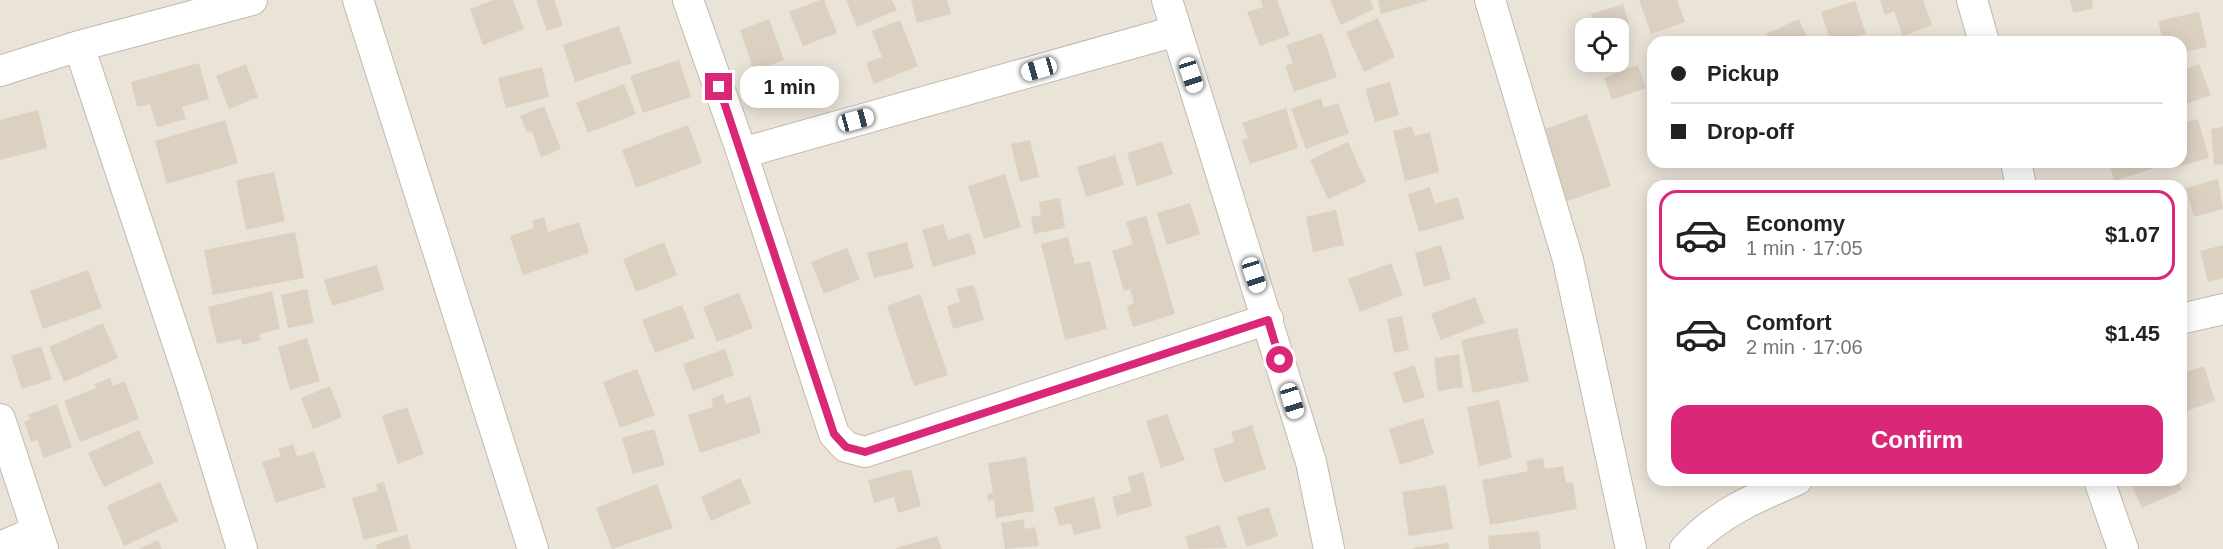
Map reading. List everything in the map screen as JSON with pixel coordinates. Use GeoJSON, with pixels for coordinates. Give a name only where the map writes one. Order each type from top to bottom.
{"type":"FeatureCollection","features":[{"type":"Feature","properties":{"kind":"street"},"geometry":{"type":"LineString","coordinates":[[0,71],[79,46],[252,0]]}},
{"type":"Feature","properties":{"kind":"street"},"geometry":{"type":"LineString","coordinates":[[358,0],[533,549]]}},
{"type":"Feature","properties":{"kind":"street"},"geometry":{"type":"LineString","coordinates":[[687,0],[742,153],[834,434],[846,447],[865,452],[1268,320]]}},
{"type":"Feature","properties":{"kind":"street"},"geometry":{"type":"LineString","coordinates":[[1167,0],[1311,462],[1329,549]]}},
{"type":"Feature","properties":{"kind":"street"},"geometry":{"type":"LineString","coordinates":[[1490,0],[1568,260],[1631,549]]}},
{"type":"Feature","properties":{"kind":"street"},"geometry":{"type":"LineString","coordinates":[[1972,0],[1982,36]]}},
{"type":"Feature","properties":{"kind":"street"},"geometry":{"type":"LineString","coordinates":[[742,153],[1176,31]]}},
{"type":"Feature","properties":{"kind":"street"},"geometry":{"type":"LineString","coordinates":[[79,46],[192,386],[242,549]]}},
{"type":"Feature","properties":{"kind":"street"},"geometry":{"type":"LineString","coordinates":[[2187,318],[2223,309]]}},
{"type":"Feature","properties":{"kind":"street"},"geometry":{"type":"LineString","coordinates":[[0,419],[40,540],[0,547]]}},
{"type":"Feature","properties":{"kind":"street"},"geometry":{"type":"LineString","coordinates":[[1684,549],[1715,521],[1749,500],[1783,486]]}},
{"type":"Feature","properties":{"kind":"street"},"geometry":{"type":"LineString","coordinates":[[2101,486],[2122,549]]}},
{"type":"Feature","properties":{"kind":"shaded area"},"geometry":{"type":"Polygon","coordinates":[[[0,0],[2223,0],[2223,549],[0,549],[0,0]]]}},
{"type":"Feature","properties":{"kind":"building"},"geometry":{"type":"Polygon","coordinates":[[[493,0],[513,0],[524,29],[483,45],[470,9],[493,0]]]}},
{"type":"Feature","properties":{"kind":"building"},"geometry":{"type":"Polygon","coordinates":[[[536,0],[554,0],[563,25],[547,31],[536,0]]]}},
{"type":"Feature","properties":{"kind":"building"},"geometry":{"type":"Polygon","coordinates":[[[824,0],[837,33],[803,46],[789,12],[824,0]]]}},
{"type":"Feature","properties":{"kind":"building"},"geometry":{"type":"Polygon","coordinates":[[[846,0],[892,0],[897,10],[857,27],[846,0]]]}},
{"type":"Feature","properties":{"kind":"building"},"geometry":{"type":"Polygon","coordinates":[[[911,0],[947,0],[951,14],[917,23],[911,0]]]}},
{"type":"Feature","properties":{"kind":"building"},"geometry":{"type":"Polygon","coordinates":[[[1261,0],[1277,0],[1290,35],[1260,46],[1247,12],[1263,7],[1261,0]]]}},
{"type":"Feature","properties":{"kind":"building"},"geometry":{"type":"Polygon","coordinates":[[[1330,0],[1370,0],[1374,9],[1341,25],[1330,0]]]}},
{"type":"Feature","properties":{"kind":"building"},"geometry":{"type":"Polygon","coordinates":[[[1378,0],[1427,0],[1427,1],[1381,14],[1378,0]]]}},
{"type":"Feature","properties":{"kind":"building"},"geometry":{"type":"Polygon","coordinates":[[[1639,0],[1677,0],[1685,22],[1651,34],[1639,0]]]}},
{"type":"Feature","properties":{"kind":"building"},"geometry":{"type":"Polygon","coordinates":[[[1880,0],[1923,0],[1932,25],[1903,36],[1894,11],[1885,15],[1880,0]]]}},
{"type":"Feature","properties":{"kind":"building"},"geometry":{"type":"Polygon","coordinates":[[[2070,0],[2092,0],[2093,8],[2073,13],[2070,0]]]}},
{"type":"Feature","properties":{"kind":"building"},"geometry":{"type":"Polygon","coordinates":[[[1855,1],[1866,34],[1829,36],[1821,12],[1855,1]]]}},
{"type":"Feature","properties":{"kind":"building"},"geometry":{"type":"Polygon","coordinates":[[[1623,4],[1627,18],[1592,18],[1591,14],[1623,4]]]}},
{"type":"Feature","properties":{"kind":"building"},"geometry":{"type":"Polygon","coordinates":[[[2199,12],[2207,47],[2187,52],[2187,36],[2162,36],[2158,21],[2199,12]]]}},
{"type":"Feature","properties":{"kind":"building"},"geometry":{"type":"Polygon","coordinates":[[[1378,18],[1395,57],[1364,72],[1346,32],[1378,18]]]}},
{"type":"Feature","properties":{"kind":"building"},"geometry":{"type":"Polygon","coordinates":[[[769,19],[784,60],[754,71],[740,30],[769,19]]]}},
{"type":"Feature","properties":{"kind":"building"},"geometry":{"type":"Polygon","coordinates":[[[1799,19],[1806,36],[1767,36],[1766,34],[1799,19]]]}},
{"type":"Feature","properties":{"kind":"building"},"geometry":{"type":"Polygon","coordinates":[[[900,20],[918,66],[874,84],[866,63],[882,57],[872,31],[900,20]]]}},
{"type":"Feature","properties":{"kind":"building"},"geometry":{"type":"Polygon","coordinates":[[[619,26],[632,63],[575,82],[563,45],[619,26]]]}},
{"type":"Feature","properties":{"kind":"building"},"geometry":{"type":"Polygon","coordinates":[[[1322,33],[1337,77],[1294,92],[1285,66],[1293,63],[1286,45],[1322,33]]]}},
{"type":"Feature","properties":{"kind":"building"},"geometry":{"type":"Polygon","coordinates":[[[679,60],[691,97],[643,113],[630,76],[679,60]]]}},
{"type":"Feature","properties":{"kind":"building"},"geometry":{"type":"Polygon","coordinates":[[[199,63],[209,99],[182,107],[186,119],[157,127],[150,104],[137,107],[131,82],[199,63]]]}},
{"type":"Feature","properties":{"kind":"building"},"geometry":{"type":"Polygon","coordinates":[[[246,64],[258,97],[229,109],[216,76],[246,64]]]}},
{"type":"Feature","properties":{"kind":"building"},"geometry":{"type":"Polygon","coordinates":[[[2199,64],[2211,95],[2187,104],[2187,69],[2199,64]]]}},
{"type":"Feature","properties":{"kind":"building"},"geometry":{"type":"Polygon","coordinates":[[[1638,65],[1646,88],[1612,100],[1604,78],[1620,72],[1629,72],[1629,68],[1638,65]]]}},
{"type":"Feature","properties":{"kind":"building"},"geometry":{"type":"Polygon","coordinates":[[[542,67],[549,97],[506,108],[498,78],[542,67]]]}},
{"type":"Feature","properties":{"kind":"building"},"geometry":{"type":"Polygon","coordinates":[[[1390,82],[1399,115],[1375,122],[1365,89],[1390,82]]]}},
{"type":"Feature","properties":{"kind":"building"},"geometry":{"type":"Polygon","coordinates":[[[624,84],[636,114],[588,133],[576,103],[624,84]]]}},
{"type":"Feature","properties":{"kind":"building"},"geometry":{"type":"Polygon","coordinates":[[[1321,98],[1324,108],[1338,103],[1349,133],[1306,149],[1291,109],[1321,98]]]}},
{"type":"Feature","properties":{"kind":"building"},"geometry":{"type":"Polygon","coordinates":[[[544,106],[561,149],[541,157],[532,131],[527,132],[520,116],[544,106]]]}},
{"type":"Feature","properties":{"kind":"building"},"geometry":{"type":"Polygon","coordinates":[[[1286,108],[1298,148],[1250,164],[1242,140],[1248,138],[1242,123],[1286,108]]]}},
{"type":"Feature","properties":{"kind":"building"},"geometry":{"type":"Polygon","coordinates":[[[38,110],[47,148],[0,160],[0,120],[38,110]]]}},
{"type":"Feature","properties":{"kind":"building"},"geometry":{"type":"Polygon","coordinates":[[[1587,114],[1611,186],[1565,202],[1540,131],[1587,114]]]}},
{"type":"Feature","properties":{"kind":"building"},"geometry":{"type":"Polygon","coordinates":[[[2198,119],[2209,158],[2187,164],[2187,122],[2198,119]]]}},
{"type":"Feature","properties":{"kind":"building"},"geometry":{"type":"Polygon","coordinates":[[[225,120],[238,163],[167,184],[155,141],[225,120]]]}},
{"type":"Feature","properties":{"kind":"building"},"geometry":{"type":"Polygon","coordinates":[[[688,125],[702,163],[636,188],[622,150],[688,125]]]}},
{"type":"Feature","properties":{"kind":"building"},"geometry":{"type":"Polygon","coordinates":[[[1412,126],[1415,136],[1430,132],[1439,172],[1405,181],[1393,131],[1412,126]]]}},
{"type":"Feature","properties":{"kind":"building"},"geometry":{"type":"Polygon","coordinates":[[[2223,127],[2223,164],[2214,165],[2211,129],[2223,127]]]}},
{"type":"Feature","properties":{"kind":"building"},"geometry":{"type":"Polygon","coordinates":[[[1030,140],[1039,177],[1020,182],[1011,144],[1030,140]]]}},
{"type":"Feature","properties":{"kind":"building"},"geometry":{"type":"Polygon","coordinates":[[[1162,142],[1173,174],[1137,186],[1127,153],[1162,142]]]}},
{"type":"Feature","properties":{"kind":"building"},"geometry":{"type":"Polygon","coordinates":[[[1348,142],[1366,182],[1328,199],[1310,160],[1348,142]]]}},
{"type":"Feature","properties":{"kind":"building"},"geometry":{"type":"Polygon","coordinates":[[[1115,155],[1124,185],[1086,197],[1077,167],[1115,155]]]}},
{"type":"Feature","properties":{"kind":"building"},"geometry":{"type":"Polygon","coordinates":[[[2111,168],[2155,168],[2117,180],[2114,180],[2111,168]]]}},
{"type":"Feature","properties":{"kind":"building"},"geometry":{"type":"Polygon","coordinates":[[[274,172],[285,221],[246,230],[236,180],[274,172]]]}},
{"type":"Feature","properties":{"kind":"building"},"geometry":{"type":"Polygon","coordinates":[[[1005,174],[1021,227],[984,239],[968,186],[1005,174]]]}},
{"type":"Feature","properties":{"kind":"building"},"geometry":{"type":"Polygon","coordinates":[[[2218,179],[2223,209],[2194,217],[2187,188],[2218,179]]]}},
{"type":"Feature","properties":{"kind":"building"},"geometry":{"type":"Polygon","coordinates":[[[1430,187],[1435,204],[1458,197],[1464,219],[1419,232],[1408,194],[1430,187]]]}},
{"type":"Feature","properties":{"kind":"building"},"geometry":{"type":"Polygon","coordinates":[[[1060,198],[1065,228],[1034,234],[1031,217],[1041,215],[1039,202],[1060,198]]]}},
{"type":"Feature","properties":{"kind":"building"},"geometry":{"type":"Polygon","coordinates":[[[1190,203],[1200,234],[1167,245],[1157,213],[1190,203]]]}},
{"type":"Feature","properties":{"kind":"building"},"geometry":{"type":"Polygon","coordinates":[[[1336,210],[1344,245],[1313,252],[1306,217],[1336,210]]]}},
{"type":"Feature","properties":{"kind":"building"},"geometry":{"type":"Polygon","coordinates":[[[1146,216],[1175,314],[1133,327],[1127,306],[1134,303],[1130,289],[1124,291],[1112,251],[1133,244],[1126,222],[1146,216]]]}},
{"type":"Feature","properties":{"kind":"building"},"geometry":{"type":"Polygon","coordinates":[[[544,217],[548,232],[579,222],[589,253],[523,275],[510,236],[534,228],[532,221],[544,217]]]}},
{"type":"Feature","properties":{"kind":"building"},"geometry":{"type":"Polygon","coordinates":[[[943,224],[948,240],[970,233],[976,254],[933,267],[922,230],[943,224]]]}},
{"type":"Feature","properties":{"kind":"building"},"geometry":{"type":"Polygon","coordinates":[[[295,232],[304,278],[213,295],[204,250],[295,232]]]}},
{"type":"Feature","properties":{"kind":"building"},"geometry":{"type":"Polygon","coordinates":[[[1068,237],[1075,264],[1090,261],[1107,329],[1065,340],[1041,244],[1068,237]]]}},
{"type":"Feature","properties":{"kind":"building"},"geometry":{"type":"Polygon","coordinates":[[[664,242],[677,275],[636,292],[623,259],[664,242]]]}},
{"type":"Feature","properties":{"kind":"building"},"geometry":{"type":"Polygon","coordinates":[[[907,242],[914,268],[874,278],[867,253],[907,242]]]}},
{"type":"Feature","properties":{"kind":"building"},"geometry":{"type":"Polygon","coordinates":[[[1441,245],[1451,279],[1424,287],[1415,253],[1441,245]]]}},
{"type":"Feature","properties":{"kind":"building"},"geometry":{"type":"Polygon","coordinates":[[[2223,245],[2223,278],[2208,282],[2200,251],[2223,245]]]}},
{"type":"Feature","properties":{"kind":"building"},"geometry":{"type":"Polygon","coordinates":[[[847,248],[860,279],[824,294],[811,262],[847,248]]]}},
{"type":"Feature","properties":{"kind":"building"},"geometry":{"type":"Polygon","coordinates":[[[1391,263],[1403,295],[1360,312],[1348,279],[1391,263]]]}},
{"type":"Feature","properties":{"kind":"building"},"geometry":{"type":"Polygon","coordinates":[[[377,265],[384,290],[332,306],[324,280],[377,265]]]}},
{"type":"Feature","properties":{"kind":"building"},"geometry":{"type":"Polygon","coordinates":[[[88,270],[102,308],[43,329],[30,291],[88,270]]]}},
{"type":"Feature","properties":{"kind":"building"},"geometry":{"type":"Polygon","coordinates":[[[974,285],[984,320],[953,329],[947,306],[960,302],[956,289],[974,285]]]}},
{"type":"Feature","properties":{"kind":"building"},"geometry":{"type":"Polygon","coordinates":[[[307,289],[314,323],[288,328],[281,295],[307,289]]]}},
{"type":"Feature","properties":{"kind":"building"},"geometry":{"type":"Polygon","coordinates":[[[272,291],[280,329],[259,334],[261,340],[242,345],[241,339],[217,344],[208,307],[272,291]]]}},
{"type":"Feature","properties":{"kind":"building"},"geometry":{"type":"Polygon","coordinates":[[[739,293],[753,328],[717,342],[703,307],[739,293]]]}},
{"type":"Feature","properties":{"kind":"building"},"geometry":{"type":"Polygon","coordinates":[[[920,294],[948,375],[914,386],[887,306],[920,294]]]}},
{"type":"Feature","properties":{"kind":"building"},"geometry":{"type":"Polygon","coordinates":[[[1475,297],[1485,323],[1441,340],[1431,314],[1475,297]]]}},
{"type":"Feature","properties":{"kind":"building"},"geometry":{"type":"Polygon","coordinates":[[[682,305],[695,338],[655,353],[642,320],[682,305]]]}},
{"type":"Feature","properties":{"kind":"building"},"geometry":{"type":"Polygon","coordinates":[[[1402,316],[1409,350],[1394,353],[1387,319],[1402,316]]]}},
{"type":"Feature","properties":{"kind":"building"},"geometry":{"type":"Polygon","coordinates":[[[103,323],[118,358],[64,382],[49,347],[103,323]]]}},
{"type":"Feature","properties":{"kind":"building"},"geometry":{"type":"Polygon","coordinates":[[[1517,328],[1529,381],[1473,393],[1461,340],[1517,328]]]}},
{"type":"Feature","properties":{"kind":"building"},"geometry":{"type":"Polygon","coordinates":[[[307,338],[320,381],[290,390],[278,347],[307,338]]]}},
{"type":"Feature","properties":{"kind":"building"},"geometry":{"type":"Polygon","coordinates":[[[41,346],[52,379],[22,389],[11,356],[41,346]]]}},
{"type":"Feature","properties":{"kind":"building"},"geometry":{"type":"Polygon","coordinates":[[[725,349],[734,375],[693,391],[683,364],[725,349]]]}},
{"type":"Feature","properties":{"kind":"building"},"geometry":{"type":"Polygon","coordinates":[[[1459,354],[1463,387],[1438,391],[1434,358],[1459,354]]]}},
{"type":"Feature","properties":{"kind":"building"},"geometry":{"type":"Polygon","coordinates":[[[1414,365],[1425,397],[1404,404],[1393,373],[1414,365]]]}},
{"type":"Feature","properties":{"kind":"building"},"geometry":{"type":"Polygon","coordinates":[[[2204,366],[2215,401],[2187,411],[2187,372],[2204,366]]]}},
{"type":"Feature","properties":{"kind":"building"},"geometry":{"type":"Polygon","coordinates":[[[637,369],[655,415],[620,428],[603,382],[637,369]]]}},
{"type":"Feature","properties":{"kind":"building"},"geometry":{"type":"Polygon","coordinates":[[[110,378],[113,386],[125,381],[139,419],[80,442],[64,401],[96,388],[95,384],[110,378]]]}},
{"type":"Feature","properties":{"kind":"building"},"geometry":{"type":"Polygon","coordinates":[[[330,386],[342,417],[313,429],[301,398],[330,386]]]}},
{"type":"Feature","properties":{"kind":"building"},"geometry":{"type":"Polygon","coordinates":[[[723,394],[726,404],[750,396],[761,433],[700,453],[688,415],[713,407],[711,399],[723,394]]]}},
{"type":"Feature","properties":{"kind":"building"},"geometry":{"type":"Polygon","coordinates":[[[1499,400],[1512,458],[1479,466],[1467,407],[1499,400]]]}},
{"type":"Feature","properties":{"kind":"building"},"geometry":{"type":"Polygon","coordinates":[[[57,404],[72,447],[44,458],[37,440],[31,442],[24,422],[30,419],[28,415],[57,404]]]}},
{"type":"Feature","properties":{"kind":"building"},"geometry":{"type":"Polygon","coordinates":[[[407,407],[424,454],[398,464],[382,416],[407,407]]]}},
{"type":"Feature","properties":{"kind":"building"},"geometry":{"type":"Polygon","coordinates":[[[1167,414],[1185,460],[1161,468],[1146,421],[1167,414]]]}},
{"type":"Feature","properties":{"kind":"building"},"geometry":{"type":"Polygon","coordinates":[[[1423,418],[1434,454],[1400,465],[1389,429],[1423,418]]]}},
{"type":"Feature","properties":{"kind":"building"},"geometry":{"type":"Polygon","coordinates":[[[1252,425],[1266,469],[1224,483],[1213,449],[1234,442],[1231,432],[1252,425]]]}},
{"type":"Feature","properties":{"kind":"building"},"geometry":{"type":"Polygon","coordinates":[[[654,429],[665,465],[633,474],[622,438],[654,429]]]}},
{"type":"Feature","properties":{"kind":"building"},"geometry":{"type":"Polygon","coordinates":[[[139,430],[154,463],[104,487],[88,453],[139,430]]]}},
{"type":"Feature","properties":{"kind":"building"},"geometry":{"type":"Polygon","coordinates":[[[293,444],[297,457],[314,451],[326,487],[276,503],[262,462],[281,456],[278,449],[293,444]]]}},
{"type":"Feature","properties":{"kind":"building"},"geometry":{"type":"Polygon","coordinates":[[[1026,457],[1034,511],[996,518],[994,500],[988,501],[987,494],[993,493],[988,463],[1026,457]]]}},
{"type":"Feature","properties":{"kind":"building"},"geometry":{"type":"Polygon","coordinates":[[[1543,458],[1545,469],[1563,466],[1566,483],[1573,482],[1577,509],[1490,525],[1482,480],[1528,471],[1526,461],[1543,458]]]}},
{"type":"Feature","properties":{"kind":"building"},"geometry":{"type":"Polygon","coordinates":[[[911,469],[921,506],[898,513],[894,497],[874,503],[868,480],[911,469]]]}},
{"type":"Feature","properties":{"kind":"building"},"geometry":{"type":"Polygon","coordinates":[[[1143,472],[1152,506],[1117,516],[1112,497],[1131,492],[1128,477],[1143,472]]]}},
{"type":"Feature","properties":{"kind":"building"},"geometry":{"type":"Polygon","coordinates":[[[740,478],[751,503],[711,521],[701,497],[740,478]]]}},
{"type":"Feature","properties":{"kind":"building"},"geometry":{"type":"Polygon","coordinates":[[[160,482],[178,521],[124,546],[107,506],[160,482]]]}},
{"type":"Feature","properties":{"kind":"building"},"geometry":{"type":"Polygon","coordinates":[[[384,482],[398,531],[364,540],[352,498],[378,491],[376,484],[384,482]]]}},
{"type":"Feature","properties":{"kind":"building"},"geometry":{"type":"Polygon","coordinates":[[[657,484],[673,528],[612,549],[596,508],[657,484]]]}},
{"type":"Feature","properties":{"kind":"building"},"geometry":{"type":"Polygon","coordinates":[[[1446,485],[1453,529],[1409,536],[1402,492],[1446,485]]]}},
{"type":"Feature","properties":{"kind":"building"},"geometry":{"type":"Polygon","coordinates":[[[2132,486],[2180,486],[2182,490],[2142,508],[2132,486]]]}},
{"type":"Feature","properties":{"kind":"building"},"geometry":{"type":"Polygon","coordinates":[[[1094,497],[1101,528],[1074,535],[1071,523],[1059,526],[1054,507],[1094,497]]]}},
{"type":"Feature","properties":{"kind":"building"},"geometry":{"type":"Polygon","coordinates":[[[1269,507],[1278,536],[1247,547],[1237,517],[1269,507]]]}},
{"type":"Feature","properties":{"kind":"building"},"geometry":{"type":"Polygon","coordinates":[[[1023,519],[1025,529],[1035,527],[1039,546],[1005,549],[1001,523],[1023,519]]]}},
{"type":"Feature","properties":{"kind":"building"},"geometry":{"type":"Polygon","coordinates":[[[1219,525],[1227,548],[1189,549],[1185,537],[1219,525]]]}},
{"type":"Feature","properties":{"kind":"building"},"geometry":{"type":"Polygon","coordinates":[[[1539,531],[1541,549],[1489,549],[1488,536],[1539,531]]]}},
{"type":"Feature","properties":{"kind":"building"},"geometry":{"type":"Polygon","coordinates":[[[407,534],[411,549],[377,549],[375,545],[407,534]]]}},
{"type":"Feature","properties":{"kind":"building"},"geometry":{"type":"Polygon","coordinates":[[[937,536],[942,549],[896,549],[896,548],[937,536]]]}},
{"type":"Feature","properties":{"kind":"building"},"geometry":{"type":"Polygon","coordinates":[[[158,540],[162,549],[139,549],[158,540]]]}},
{"type":"Feature","properties":{"kind":"building"},"geometry":{"type":"Polygon","coordinates":[[[1448,543],[1449,549],[1412,548],[1448,543]]]}},
{"type":"Feature","properties":{"kind":"route"},"geometry":{"type":"LineString","coordinates":[[719,87],[834,434],[846,447],[865,452],[1268,320],[1280,360]]}}]}
